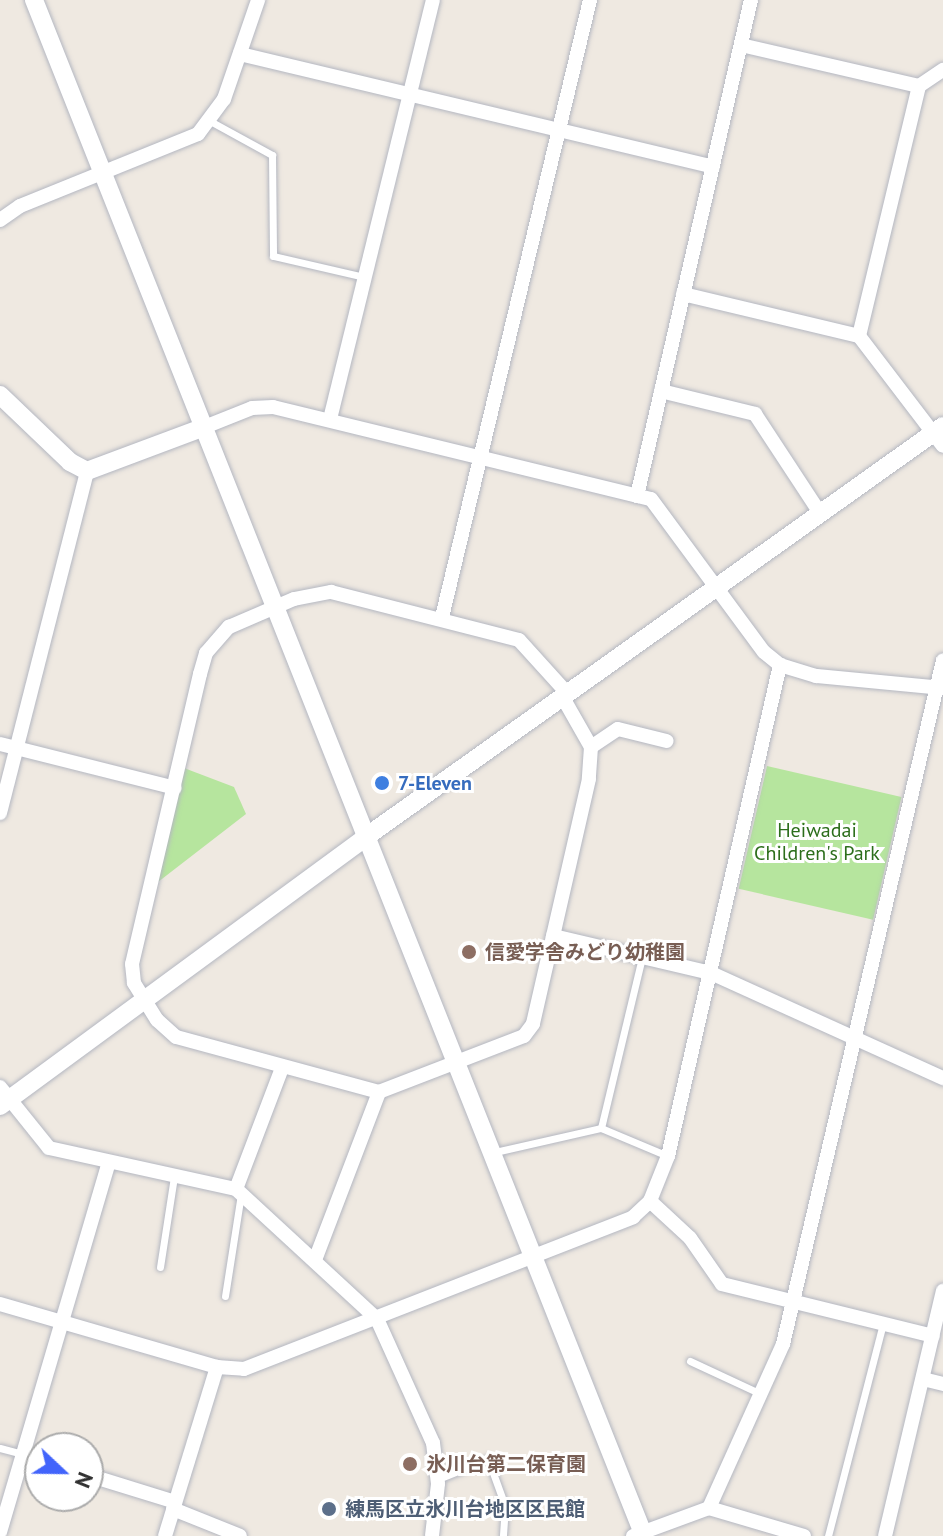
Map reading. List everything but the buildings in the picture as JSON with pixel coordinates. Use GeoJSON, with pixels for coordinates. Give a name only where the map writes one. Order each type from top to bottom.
{"type":"FeatureCollection","features":[{"type":"Feature","properties":{"kind":"street"},"geometry":{"type":"LineString","coordinates":[[34,0],[640,1535],[709,1508],[804,1536]]}},
{"type":"Feature","properties":{"kind":"street"},"geometry":{"type":"LineString","coordinates":[[0,220],[20,206],[180,144],[210,121],[240,54],[258,0]]}},
{"type":"Feature","properties":{"kind":"street"},"geometry":{"type":"LineString","coordinates":[[330,419],[433,0]]}},
{"type":"Feature","properties":{"kind":"street"},"geometry":{"type":"LineString","coordinates":[[442,617],[590,0]]}},
{"type":"Feature","properties":{"kind":"street"},"geometry":{"type":"LineString","coordinates":[[637,496],[751,0]]}},
{"type":"Feature","properties":{"kind":"street"},"geometry":{"type":"LineString","coordinates":[[741,45],[919,86]]}},
{"type":"Feature","properties":{"kind":"street"},"geometry":{"type":"LineString","coordinates":[[240,54],[713,167]]}},
{"type":"Feature","properties":{"kind":"street"},"geometry":{"type":"LineString","coordinates":[[859,336],[919,86],[943,70]]}},
{"type":"Feature","properties":{"kind":"street"},"geometry":{"type":"LineString","coordinates":[[432,1536],[438,1479],[433,1443],[377,1319],[238,1192],[49,1148],[3,1098],[144,1000],[718,585],[820,513],[940,435],[859,336],[683,294]]}},
{"type":"Feature","properties":{"kind":"street"},"geometry":{"type":"LineString","coordinates":[[661,391],[755,414],[820,513]]}},
{"type":"Feature","properties":{"kind":"street"},"geometry":{"type":"LineString","coordinates":[[0,395],[70,462],[87,471],[252,408],[330,419],[651,499],[718,585],[764,652],[780,665],[816,676],[940,687]]}},
{"type":"Feature","properties":{"kind":"street"},"geometry":{"type":"LineString","coordinates":[[0,809],[87,471]]}},
{"type":"Feature","properties":{"kind":"street"},"geometry":{"type":"LineString","coordinates":[[331,592],[442,617],[519,640],[565,694],[591,747],[589,779],[533,1024],[524,1036],[379,1092],[176,1037],[144,1000],[132,964],[206,653],[229,627],[272,609],[331,592]]}},
{"type":"Feature","properties":{"kind":"street"},"geometry":{"type":"LineString","coordinates":[[709,1508],[783,1344],[940,687],[943,660]]}},
{"type":"Feature","properties":{"kind":"street"},"geometry":{"type":"LineString","coordinates":[[0,1304],[217,1367],[255,1367],[633,1217],[650,1201],[668,1156],[780,665]]}},
{"type":"Feature","properties":{"kind":"street"},"geometry":{"type":"LineString","coordinates":[[591,747],[618,729],[667,741]]}},
{"type":"Feature","properties":{"kind":"street"},"geometry":{"type":"LineString","coordinates":[[0,744],[175,788]]}},
{"type":"Feature","properties":{"kind":"street"},"geometry":{"type":"LineString","coordinates":[[553,936],[711,973],[943,1078]]}},
{"type":"Feature","properties":{"kind":"street"},"geometry":{"type":"LineString","coordinates":[[238,1192],[282,1068]]}},
{"type":"Feature","properties":{"kind":"street"},"geometry":{"type":"LineString","coordinates":[[315,1260],[379,1092]]}},
{"type":"Feature","properties":{"kind":"street"},"geometry":{"type":"LineString","coordinates":[[0,1532],[108,1164]]}},
{"type":"Feature","properties":{"kind":"street"},"geometry":{"type":"LineString","coordinates":[[650,1201],[690,1238],[722,1284],[933,1336]]}},
{"type":"Feature","properties":{"kind":"street"},"geometry":{"type":"LineString","coordinates":[[885,1536],[943,1291]]}},
{"type":"Feature","properties":{"kind":"street"},"geometry":{"type":"LineString","coordinates":[[165,1536],[217,1367]]}},
{"type":"Feature","properties":{"kind":"street"},"geometry":{"type":"LineString","coordinates":[[923,1379],[943,1384]]}},
{"type":"Feature","properties":{"kind":"street"},"geometry":{"type":"LineString","coordinates":[[104,1481],[174,1506],[240,1536]]}},
{"type":"Feature","properties":{"kind":"lane"},"geometry":{"type":"LineString","coordinates":[[210,121],[272,155],[273,256],[364,277]]}},
{"type":"Feature","properties":{"kind":"lane"},"geometry":{"type":"LineString","coordinates":[[601,1128],[642,957]]}},
{"type":"Feature","properties":{"kind":"lane"},"geometry":{"type":"LineString","coordinates":[[488,1154],[601,1128],[668,1156]]}},
{"type":"Feature","properties":{"kind":"lane"},"geometry":{"type":"LineString","coordinates":[[160,1267],[174,1177]]}},
{"type":"Feature","properties":{"kind":"lane"},"geometry":{"type":"LineString","coordinates":[[225,1296],[238,1192]]}},
{"type":"Feature","properties":{"kind":"lane"},"geometry":{"type":"LineString","coordinates":[[828,1536],[883,1324]]}},
{"type":"Feature","properties":{"kind":"lane"},"geometry":{"type":"LineString","coordinates":[[690,1361],[761,1394]]}},
{"type":"Feature","properties":{"kind":"lane"},"geometry":{"type":"LineString","coordinates":[[0,1448],[23,1454]]}},
{"type":"Feature","properties":{"kind":"lane"},"geometry":{"type":"LineString","coordinates":[[438,1479],[488,1459],[505,1506],[503,1536]]}},
{"type":"Feature","properties":{"kind":"green space","name":"Heiwadai Children's Park"},"geometry":{"type":"Polygon","coordinates":[[[767,766],[901,797],[873,920],[739,889],[767,766]]]}},
{"type":"Feature","properties":{"kind":"green space"},"geometry":{"type":"Polygon","coordinates":[[[184,768],[234,787],[246,814],[158,882],[184,768]]]}},
{"type":"Feature","properties":{"kind":"place","name":"7-Eleven"},"geometry":{"type":"Point","coordinates":[382,783]}},
{"type":"Feature","properties":{"kind":"place","name":"信愛学舎みどり幼稚園"},"geometry":{"type":"Point","coordinates":[469,952]}},
{"type":"Feature","properties":{"kind":"place","name":"氷川台第二保育園"},"geometry":{"type":"Point","coordinates":[410,1464]}},
{"type":"Feature","properties":{"kind":"place","name":"練馬区立氷川台地区区民館"},"geometry":{"type":"Point","coordinates":[329,1509]}}]}
